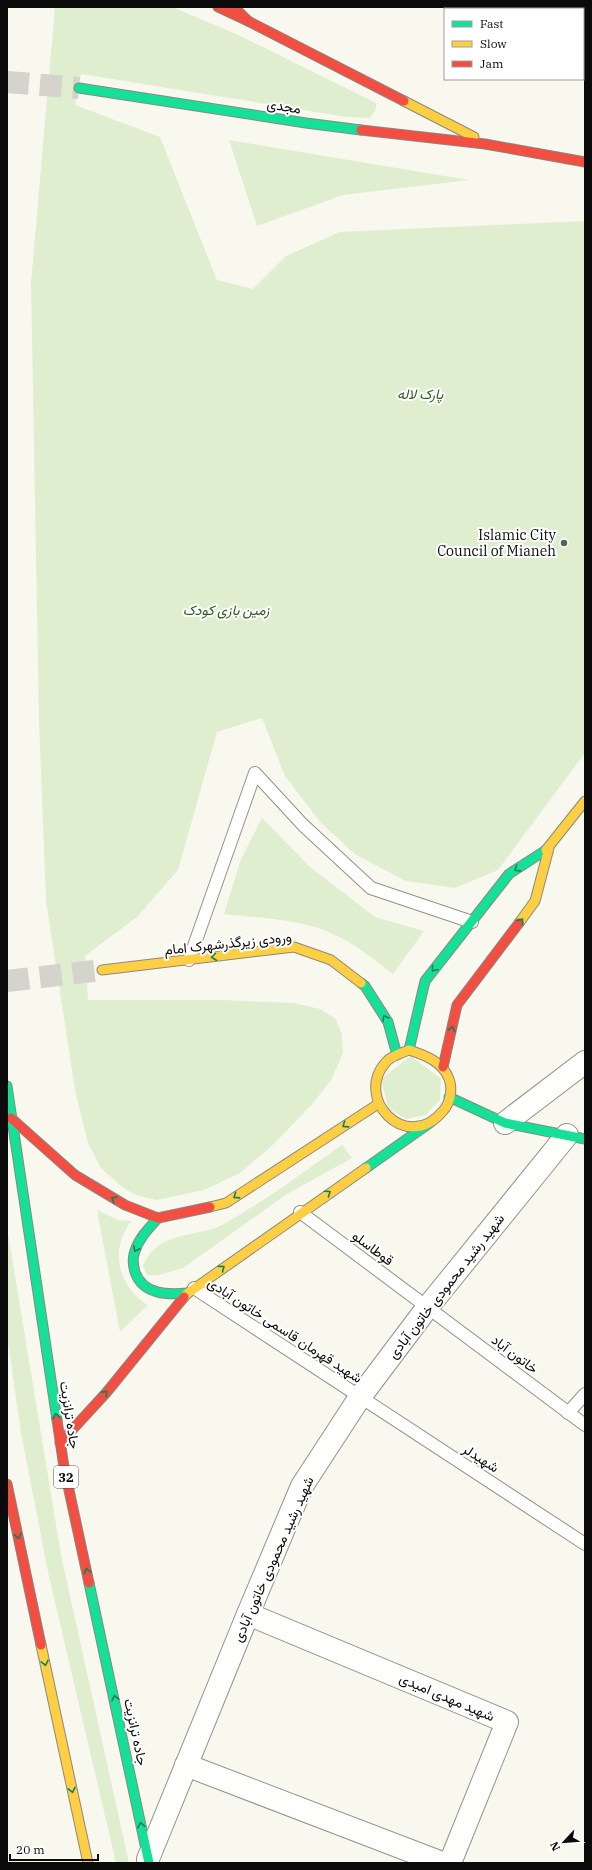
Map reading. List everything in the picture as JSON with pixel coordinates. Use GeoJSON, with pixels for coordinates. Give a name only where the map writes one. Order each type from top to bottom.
{"type":"FeatureCollection","features":[{"type":"Feature","properties":{"kind":"main road","name":"مجدی"},"geometry":{"type":"LineString","coordinates":[[218,7],[248,21],[485,144]]}},
{"type":"Feature","properties":{"kind":"main road","name":"مجدی"},"geometry":{"type":"LineString","coordinates":[[234,7],[248,21]]}},
{"type":"Feature","properties":{"kind":"main road","name":"مجدی"},"geometry":{"type":"LineString","coordinates":[[79,88],[306,123],[485,144],[585,162]]}},
{"type":"Feature","properties":{"kind":"main road"},"geometry":{"type":"LineString","coordinates":[[443,1066],[457,1005],[535,901],[550,848],[585,801]]}},
{"type":"Feature","properties":{"kind":"main road"},"geometry":{"type":"LineString","coordinates":[[409,1050],[425,981],[509,874],[550,848]]}},
{"type":"Feature","properties":{"kind":"main road","name":"ورودی زیرگذرشهرک امام"},"geometry":{"type":"LineString","coordinates":[[102,970],[294,948],[332,960],[364,986],[388,1022],[397,1055]]}},
{"type":"Feature","properties":{"kind":"main road"},"geometry":{"type":"LineString","coordinates":[[60,1443],[106,1393],[191,1291],[300,1212],[431,1122],[441,1114],[448,1103],[449,1097],[448,1078],[443,1066],[433,1058],[409,1050],[388,1061],[380,1070],[376,1080],[375,1092],[378,1104],[391,1120],[400,1125],[410,1127],[431,1122]]}},
{"type":"Feature","properties":{"kind":"main road","name":"جاده ترانزیت"},"geometry":{"type":"LineString","coordinates":[[7,1086],[30,1250],[64,1467],[148,1861]]}},
{"type":"Feature","properties":{"kind":"main road"},"geometry":{"type":"LineString","coordinates":[[449,1097],[505,1123],[576,1137]]}},
{"type":"Feature","properties":{"kind":"main road"},"geometry":{"type":"LineString","coordinates":[[11,1118],[75,1175],[124,1205],[158,1218],[226,1203],[378,1104]]}},
{"type":"Feature","properties":{"kind":"main road"},"geometry":{"type":"LineString","coordinates":[[158,1218],[146,1231],[137,1246],[132,1257],[134,1269],[142,1285],[154,1292],[170,1295],[191,1291]]}},
{"type":"Feature","properties":{"kind":"main road"},"geometry":{"type":"LineString","coordinates":[[7,1484],[10,1512],[88,1863]]}},
{"type":"Feature","properties":{"kind":"street"},"geometry":{"type":"LineString","coordinates":[[505,1123],[585,1062]]}},
{"type":"Feature","properties":{"kind":"street","name":"شهید رشید محمودی خاتون آبادی"},"geometry":{"type":"LineString","coordinates":[[148,1861],[248,1614],[302,1486],[360,1397],[427,1308],[576,1137]]}},
{"type":"Feature","properties":{"kind":"street","name":"شهید مهدی امیدی"},"geometry":{"type":"LineString","coordinates":[[248,1614],[507,1722],[450,1863]]}},
{"type":"Feature","properties":{"kind":"street"},"geometry":{"type":"LineString","coordinates":[[186,1765],[442,1863]]}},
{"type":"Feature","properties":{"kind":"lane"},"geometry":{"type":"LineString","coordinates":[[189,960],[255,773],[303,825],[371,888],[472,922]]}},
{"type":"Feature","properties":{"kind":"lane","name":"قوطاسلو"},"geometry":{"type":"LineString","coordinates":[[300,1212],[427,1308]]}},
{"type":"Feature","properties":{"kind":"lane","name":"شهید قهرمان قاسمی خاتون آبادی"},"geometry":{"type":"LineString","coordinates":[[191,1291],[360,1397]]}},
{"type":"Feature","properties":{"kind":"lane","name":"خاتون آباد"},"geometry":{"type":"LineString","coordinates":[[427,1308],[585,1425]]}},
{"type":"Feature","properties":{"kind":"lane"},"geometry":{"type":"LineString","coordinates":[[568,1413],[585,1394]]}},
{"type":"Feature","properties":{"kind":"lane","name":"شهیدلر"},"geometry":{"type":"LineString","coordinates":[[360,1397],[585,1544]]}},
{"type":"Feature","properties":{"kind":"green space"},"geometry":{"type":"Polygon","coordinates":[[[55,7],[172,7],[236,34],[376,103],[376,109],[370,118],[347,117],[81,74],[75,105],[160,137],[217,280],[253,289],[286,256],[340,232],[585,221],[585,753],[498,870],[455,888],[406,881],[356,855],[321,823],[285,776],[262,718],[217,732],[178,870],[137,917],[85,956],[88,1000],[220,1000],[294,1003],[320,1009],[335,1018],[342,1034],[343,1053],[331,1080],[314,1102],[274,1144],[240,1173],[204,1190],[157,1200],[138,1196],[123,1188],[101,1168],[88,1143],[75,1090],[46,901],[39,721],[31,283],[55,7]]]}},
{"type":"Feature","properties":{"kind":"green space"},"geometry":{"type":"Polygon","coordinates":[[[229,140],[469,180],[343,195],[257,226],[229,140]]]}},
{"type":"Feature","properties":{"kind":"green space"},"geometry":{"type":"Polygon","coordinates":[[[262,818],[310,867],[375,917],[424,931],[393,974],[357,947],[321,929],[294,922],[224,914],[241,859],[262,818]]]}},
{"type":"Feature","properties":{"kind":"green space"},"geometry":{"type":"Polygon","coordinates":[[[411,1056],[441,1079],[440,1100],[426,1115],[406,1119],[388,1108],[381,1079],[411,1056]]]}},
{"type":"Feature","properties":{"kind":"green space"},"geometry":{"type":"Polygon","coordinates":[[[342,1145],[352,1158],[287,1194],[183,1268],[159,1275],[147,1275],[143,1266],[148,1256],[164,1242],[173,1238],[205,1231],[225,1224],[275,1192],[342,1145]]]}},
{"type":"Feature","properties":{"kind":"green space"},"geometry":{"type":"Polygon","coordinates":[[[97,1210],[118,1220],[131,1221],[121,1241],[119,1250],[120,1268],[128,1286],[134,1294],[148,1305],[120,1332],[97,1210]]]}},
{"type":"Feature","properties":{"kind":"green space"},"geometry":{"type":"Polygon","coordinates":[[[7,1227],[61,1555],[129,1863],[116,1863],[48,1572],[21,1433],[7,1335],[7,1227]]]}},
{"type":"Feature","properties":{"kind":"tunnel"},"geometry":{"type":"LineString","coordinates":[[7,82],[79,88]]}},
{"type":"Feature","properties":{"kind":"tunnel"},"geometry":{"type":"LineString","coordinates":[[7,981],[102,970]]}},
{"type":"Feature","properties":{"kind":"traffic: fast"},"geometry":{"type":"LineString","coordinates":[[79,88],[361,130]]}},
{"type":"Feature","properties":{"kind":"traffic: fast"},"geometry":{"type":"LineString","coordinates":[[409,1050],[425,981],[509,874],[546,850]]}},
{"type":"Feature","properties":{"kind":"traffic: fast"},"geometry":{"type":"LineString","coordinates":[[361,983],[365,986],[388,1022],[397,1055]]}},
{"type":"Feature","properties":{"kind":"traffic: fast"},"geometry":{"type":"LineString","coordinates":[[7,1086],[57,1420]]}},
{"type":"Feature","properties":{"kind":"traffic: fast"},"geometry":{"type":"LineString","coordinates":[[449,1097],[505,1123],[585,1139]]}},
{"type":"Feature","properties":{"kind":"traffic: fast"},"geometry":{"type":"LineString","coordinates":[[366,1168],[431,1122]]}},
{"type":"Feature","properties":{"kind":"traffic: fast"},"geometry":{"type":"LineString","coordinates":[[158,1218],[145,1233],[137,1246],[133,1259],[135,1272],[139,1280],[144,1285],[157,1292],[172,1294],[188,1293]]}},
{"type":"Feature","properties":{"kind":"traffic: fast"},"geometry":{"type":"LineString","coordinates":[[89,1583],[149,1863]]}},
{"type":"Feature","properties":{"kind":"traffic: slow"},"geometry":{"type":"LineString","coordinates":[[404,101],[474,137]]}},
{"type":"Feature","properties":{"kind":"traffic: slow"},"geometry":{"type":"LineString","coordinates":[[546,850],[585,801]]}},
{"type":"Feature","properties":{"kind":"traffic: slow"},"geometry":{"type":"LineString","coordinates":[[519,923],[535,901],[549,848]]}},
{"type":"Feature","properties":{"kind":"traffic: slow"},"geometry":{"type":"LineString","coordinates":[[102,970],[294,947],[331,960],[361,983]]}},
{"type":"Feature","properties":{"kind":"traffic: slow"},"geometry":{"type":"LineString","coordinates":[[409,1050],[421,1054],[438,1064],[446,1073],[451,1088],[449,1100],[443,1111],[429,1123],[414,1127],[400,1124],[388,1116],[380,1104],[376,1090],[378,1075],[387,1061],[409,1050]]}},
{"type":"Feature","properties":{"kind":"traffic: slow"},"geometry":{"type":"LineString","coordinates":[[210,1207],[226,1203],[378,1104]]}},
{"type":"Feature","properties":{"kind":"traffic: slow"},"geometry":{"type":"LineString","coordinates":[[184,1297],[366,1168]]}},
{"type":"Feature","properties":{"kind":"traffic: slow"},"geometry":{"type":"LineString","coordinates":[[41,1645],[88,1863]]}},
{"type":"Feature","properties":{"kind":"traffic: jam"},"geometry":{"type":"LineString","coordinates":[[218,7],[248,21],[234,7]]}},
{"type":"Feature","properties":{"kind":"traffic: jam"},"geometry":{"type":"LineString","coordinates":[[248,21],[404,101]]}},
{"type":"Feature","properties":{"kind":"traffic: jam"},"geometry":{"type":"LineString","coordinates":[[361,130],[485,144],[585,162]]}},
{"type":"Feature","properties":{"kind":"traffic: jam"},"geometry":{"type":"LineString","coordinates":[[443,1067],[457,1005],[519,923]]}},
{"type":"Feature","properties":{"kind":"traffic: jam"},"geometry":{"type":"LineString","coordinates":[[11,1118],[75,1175],[125,1205],[158,1218],[210,1207]]}},
{"type":"Feature","properties":{"kind":"traffic: jam"},"geometry":{"type":"LineString","coordinates":[[60,1443],[106,1393],[184,1297]]}},
{"type":"Feature","properties":{"kind":"traffic: jam"},"geometry":{"type":"LineString","coordinates":[[57,1420],[64,1467],[89,1583]]}},
{"type":"Feature","properties":{"kind":"traffic: jam"},"geometry":{"type":"LineString","coordinates":[[7,1484],[41,1645]]}},
{"type":"Feature","properties":{"kind":"place","name":"Islamic City Council of Mianeh"},"geometry":{"type":"Point","coordinates":[564,543]}},
{"type":"Feature","properties":{"kind":"park label","name":"پارک لاله"},"geometry":{"type":"Point","coordinates":[420,394]}},
{"type":"Feature","properties":{"kind":"park label","name":"زمین بازی کودک"},"geometry":{"type":"Point","coordinates":[226,610]}}]}
